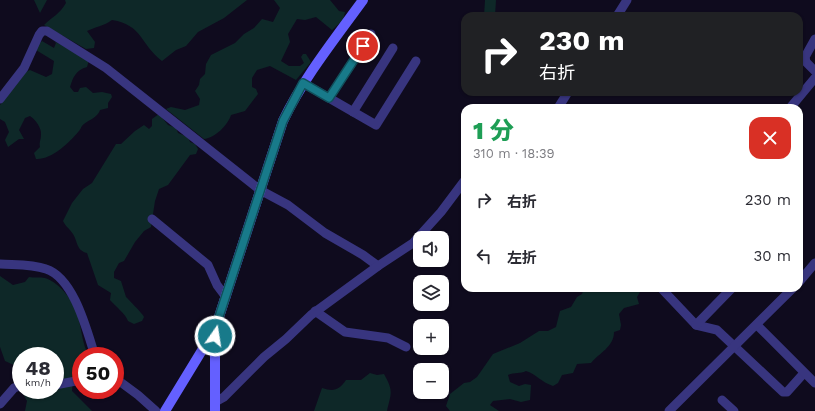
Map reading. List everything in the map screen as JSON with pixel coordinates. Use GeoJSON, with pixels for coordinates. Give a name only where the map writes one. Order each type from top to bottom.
{"type":"FeatureCollection","features":[{"type":"Feature","properties":{"kind":"street"},"geometry":{"type":"LineString","coordinates":[[165,411],[215,329],[283,121],[303,83],[363,0]]}},
{"type":"Feature","properties":{"kind":"street"},"geometry":{"type":"LineString","coordinates":[[619,12],[627,0]]}},
{"type":"Feature","properties":{"kind":"street"},"geometry":{"type":"LineString","coordinates":[[1,97],[24,68],[39,35],[42,31],[47,31],[106,68],[260,190],[288,205],[325,233],[363,255],[378,266]]}},
{"type":"Feature","properties":{"kind":"street"},"geometry":{"type":"LineString","coordinates":[[329,98],[371,34]]}},
{"type":"Feature","properties":{"kind":"street"},"geometry":{"type":"LineString","coordinates":[[815,39],[805,57],[806,62],[815,71]]}},
{"type":"Feature","properties":{"kind":"street"},"geometry":{"type":"LineString","coordinates":[[353,112],[393,48]]}},
{"type":"Feature","properties":{"kind":"street"},"geometry":{"type":"LineString","coordinates":[[303,83],[376,125],[416,61]]}},
{"type":"Feature","properties":{"kind":"street"},"geometry":{"type":"LineString","coordinates":[[803,92],[815,78]]}},
{"type":"Feature","properties":{"kind":"street"},"geometry":{"type":"LineString","coordinates":[[793,104],[800,96]]}},
{"type":"Feature","properties":{"kind":"street"},"geometry":{"type":"LineString","coordinates":[[215,407],[264,357],[315,312],[378,266],[413,243],[441,212],[461,185]]}},
{"type":"Feature","properties":{"kind":"street"},"geometry":{"type":"LineString","coordinates":[[152,219],[208,265],[217,285],[226,297]]}},
{"type":"Feature","properties":{"kind":"street"},"geometry":{"type":"LineString","coordinates":[[803,277],[815,263]]}},
{"type":"Feature","properties":{"kind":"street"},"geometry":{"type":"LineString","coordinates":[[0,264],[28,265],[46,269],[55,273],[77,304],[84,320],[92,347]]}},
{"type":"Feature","properties":{"kind":"street"},"geometry":{"type":"LineString","coordinates":[[665,292],[696,325],[717,330],[783,392],[787,392],[804,373]]}},
{"type":"Feature","properties":{"kind":"street"},"geometry":{"type":"LineString","coordinates":[[696,325],[728,292]]}},
{"type":"Feature","properties":{"kind":"street"},"geometry":{"type":"LineString","coordinates":[[669,411],[789,292]]}},
{"type":"Feature","properties":{"kind":"street"},"geometry":{"type":"LineString","coordinates":[[315,312],[345,332],[388,338],[406,347]]}},
{"type":"Feature","properties":{"kind":"street"},"geometry":{"type":"LineString","coordinates":[[757,325],[815,383]]}},
{"type":"Feature","properties":{"kind":"street"},"geometry":{"type":"LineString","coordinates":[[215,329],[215,407]]}},
{"type":"Feature","properties":{"kind":"street"},"geometry":{"type":"LineString","coordinates":[[124,385],[156,411]]}},
{"type":"Feature","properties":{"kind":"street"},"geometry":{"type":"LineString","coordinates":[[0,404],[12,390]]}},
{"type":"Feature","properties":{"kind":"street"},"geometry":{"type":"LineString","coordinates":[[722,400],[734,411]]}},
{"type":"Feature","properties":{"kind":"green space"},"geometry":{"type":"Polygon","coordinates":[[[34,0],[47,0],[40,13],[34,0]]]}},
{"type":"Feature","properties":{"kind":"green space"},"geometry":{"type":"Polygon","coordinates":[[[65,0],[247,0],[224,18],[198,32],[186,46],[176,50],[162,61],[155,55],[136,31],[122,22],[112,20],[106,24],[87,31],[95,42],[94,48],[86,49],[44,25],[61,10],[66,3],[65,0]]]}},
{"type":"Feature","properties":{"kind":"green space"},"geometry":{"type":"Polygon","coordinates":[[[274,0],[330,0],[339,11],[345,12],[343,20],[332,30],[316,17],[305,20],[297,19],[288,34],[290,42],[281,61],[289,66],[300,66],[304,63],[301,57],[303,54],[306,54],[311,62],[296,80],[270,66],[257,70],[252,78],[252,87],[256,89],[258,94],[245,111],[231,115],[227,123],[217,134],[204,139],[166,109],[171,107],[185,110],[199,105],[200,99],[195,91],[199,85],[200,79],[205,74],[206,64],[211,55],[235,43],[244,34],[254,28],[262,19],[273,22],[280,8],[274,0]]]}},
{"type":"Feature","properties":{"kind":"green space"},"geometry":{"type":"Polygon","coordinates":[[[485,0],[496,0],[495,12],[484,12],[485,0]]]}},
{"type":"Feature","properties":{"kind":"green space"},"geometry":{"type":"Polygon","coordinates":[[[42,41],[54,48],[56,43],[54,41],[89,60],[87,67],[80,70],[72,80],[70,87],[74,92],[78,92],[80,88],[86,87],[93,93],[102,92],[111,94],[112,97],[108,103],[108,108],[100,110],[59,150],[48,157],[36,159],[34,153],[40,147],[41,137],[38,124],[30,116],[25,118],[19,130],[24,139],[19,139],[8,147],[5,140],[9,132],[5,122],[0,119],[0,105],[26,72],[30,70],[46,77],[52,74],[54,61],[36,50],[42,41]]]}},
{"type":"Feature","properties":{"kind":"green space"},"geometry":{"type":"Polygon","coordinates":[[[159,114],[168,125],[176,128],[178,133],[188,137],[190,142],[195,144],[198,149],[196,154],[190,155],[168,185],[159,189],[155,201],[151,227],[144,231],[135,242],[124,261],[119,263],[114,272],[114,278],[121,281],[126,297],[144,317],[142,321],[134,324],[128,321],[123,313],[110,300],[111,293],[98,285],[87,253],[83,252],[79,248],[73,234],[63,221],[72,203],[83,189],[92,183],[116,144],[121,144],[144,125],[149,129],[152,126],[152,119],[159,114]]]}},
{"type":"Feature","properties":{"kind":"green space"},"geometry":{"type":"Polygon","coordinates":[[[0,276],[13,285],[25,282],[29,277],[51,280],[66,293],[70,299],[76,311],[85,347],[72,347],[72,399],[80,399],[92,411],[25,411],[27,401],[26,399],[64,399],[64,347],[12,347],[12,364],[5,361],[0,347],[0,276]]]}},
{"type":"Feature","properties":{"kind":"green space"},"geometry":{"type":"Polygon","coordinates":[[[583,292],[640,292],[637,297],[639,304],[624,308],[619,314],[621,325],[620,330],[614,332],[612,342],[591,363],[577,364],[573,373],[562,375],[558,383],[553,386],[526,371],[508,375],[510,382],[519,386],[525,384],[531,385],[530,400],[521,402],[510,399],[493,401],[490,405],[499,411],[450,411],[446,406],[450,394],[464,383],[470,382],[477,377],[493,354],[520,343],[539,331],[548,331],[556,327],[560,311],[571,307],[577,297],[583,292]]]}},
{"type":"Feature","properties":{"kind":"green space"},"geometry":{"type":"Polygon","coordinates":[[[370,373],[377,375],[384,374],[387,380],[391,392],[387,411],[314,411],[322,388],[333,390],[341,386],[346,380],[361,380],[370,373]]]}},
{"type":"Feature","properties":{"kind":"route"},"geometry":{"type":"LineString","coordinates":[[215,336],[215,329],[283,121],[295,95],[303,83],[329,98],[363,46]]}}]}
